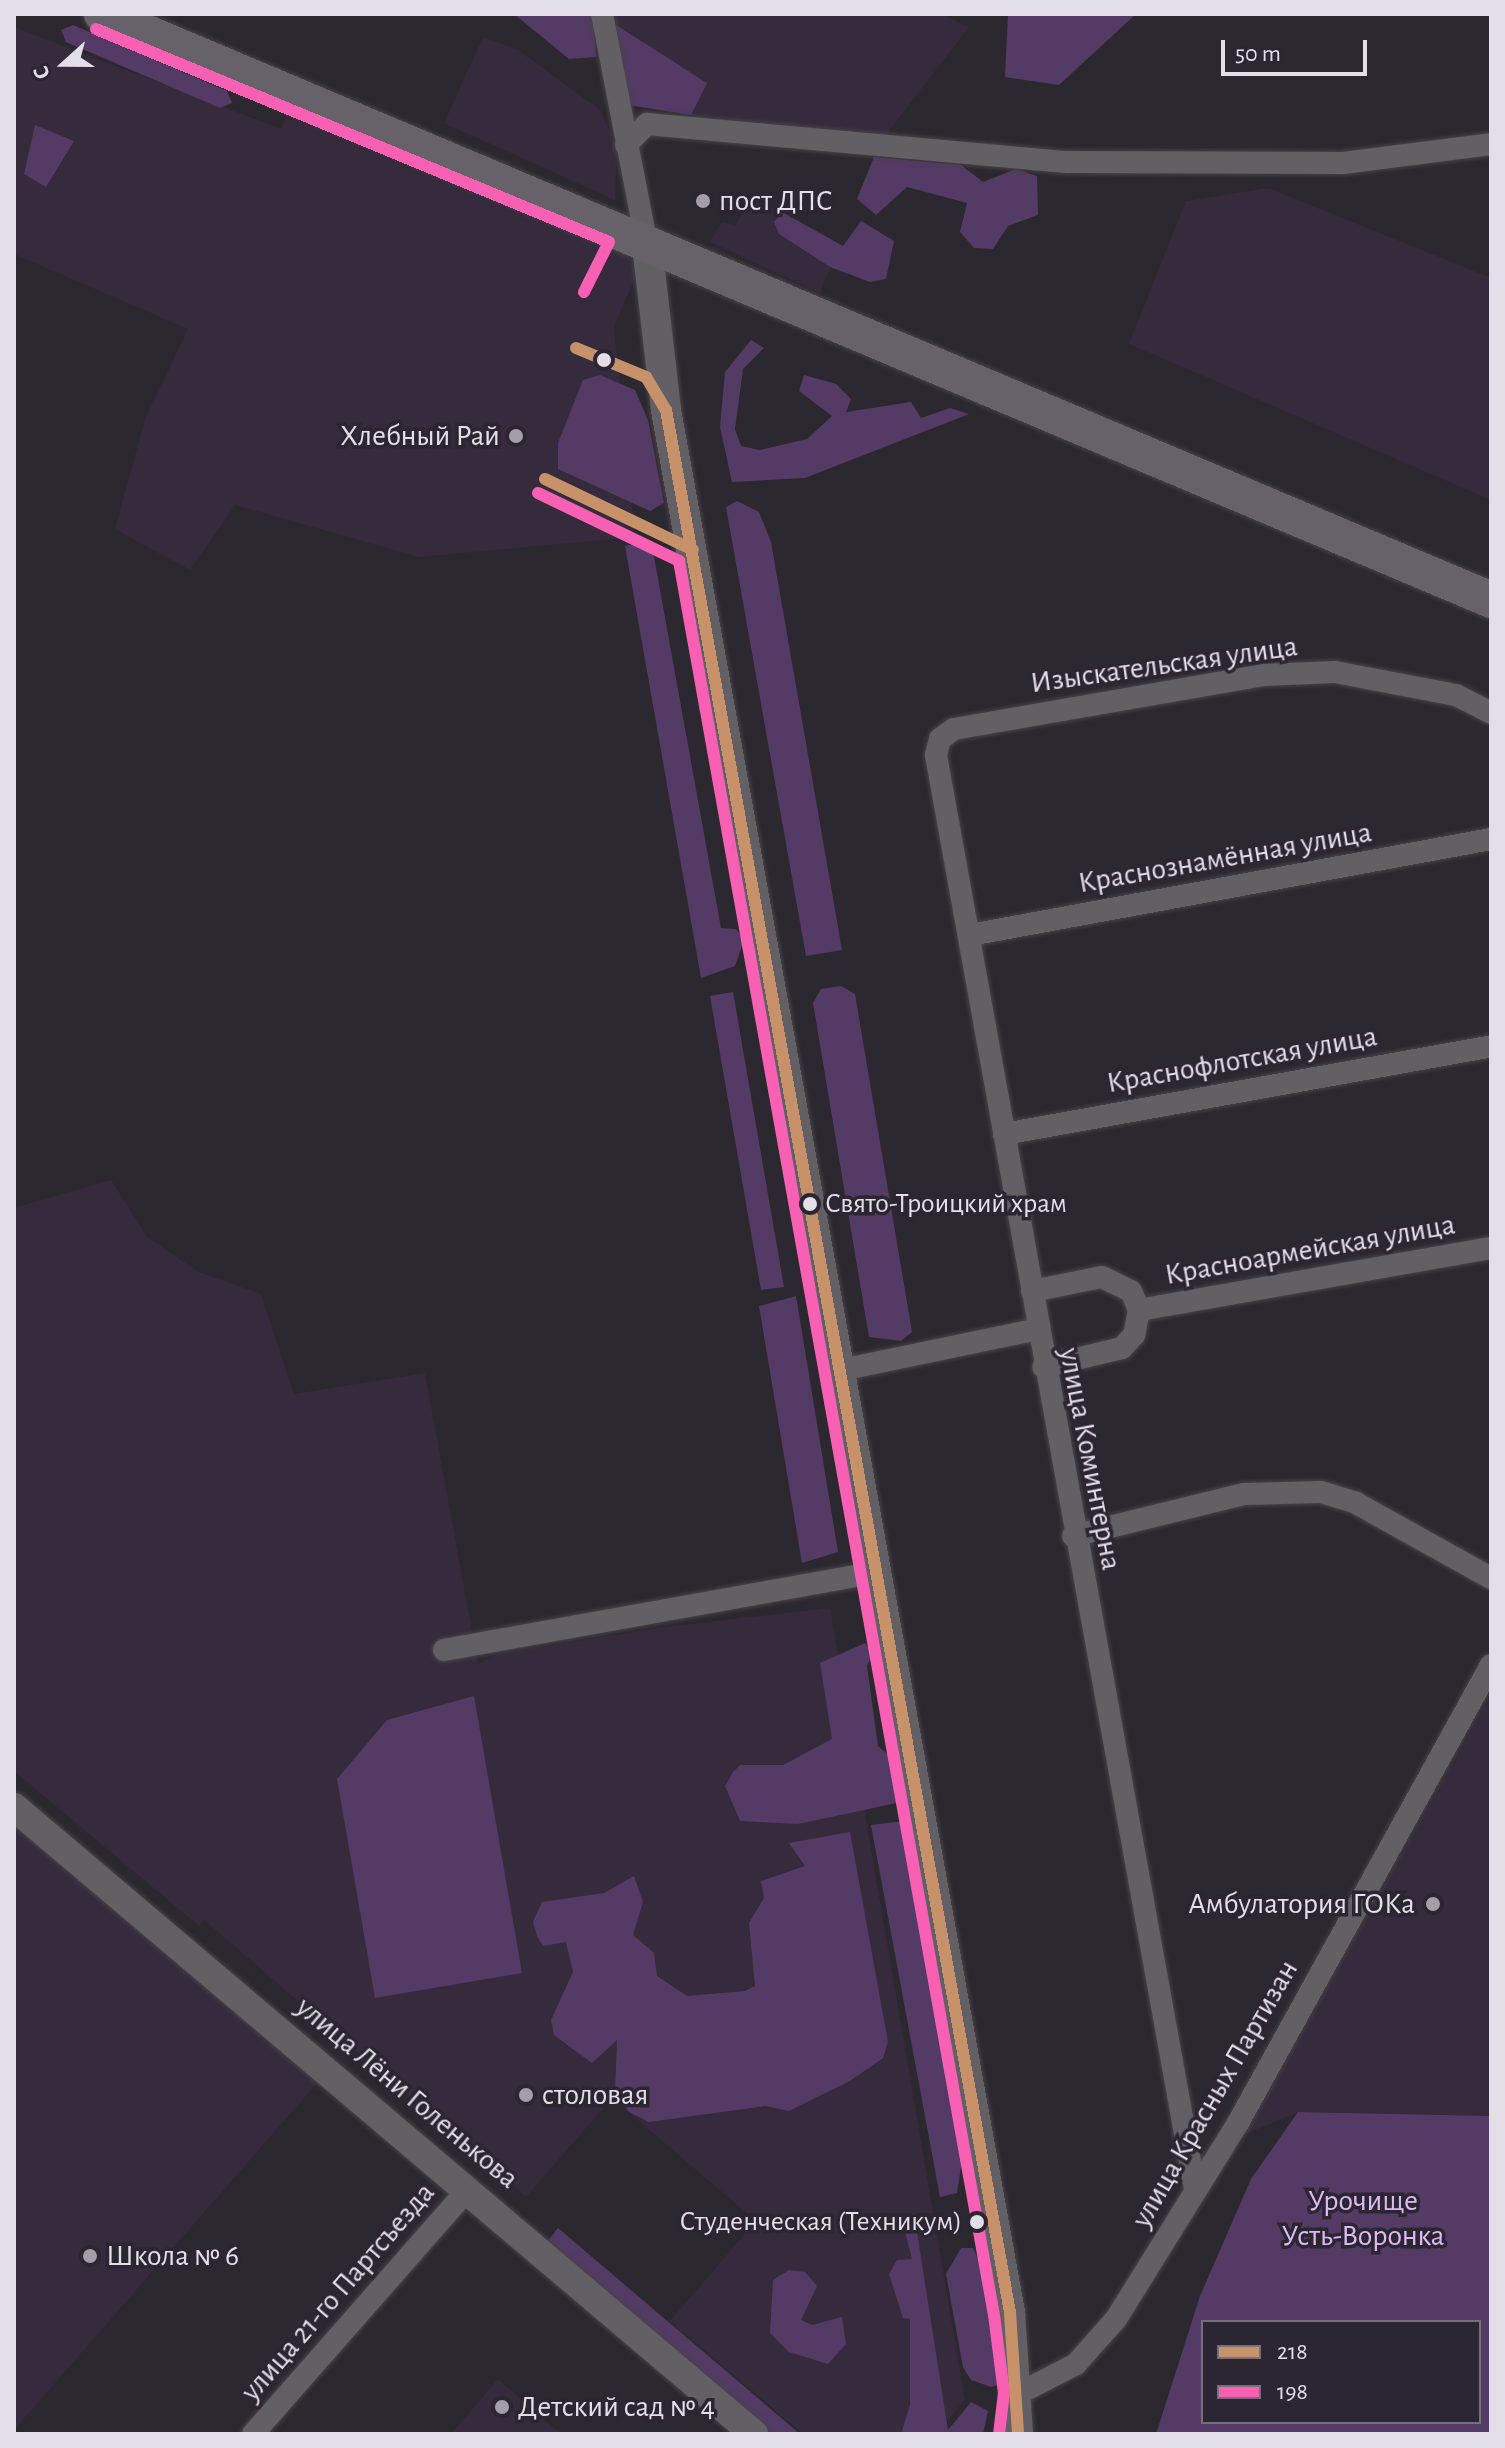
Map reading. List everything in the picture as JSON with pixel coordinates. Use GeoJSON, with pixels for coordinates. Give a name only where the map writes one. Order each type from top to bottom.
{"type":"FeatureCollection","features":[{"type":"Feature","properties":{"kind":"highway"},"geometry":{"type":"LineString","coordinates":[[102,14],[1491,600]]}},
{"type":"Feature","properties":{"kind":"main road"},"geometry":{"type":"LineString","coordinates":[[647,245],[666,410],[841,1370],[1020,2393],[1016,2433]]}},
{"type":"Feature","properties":{"kind":"street"},"geometry":{"type":"LineString","coordinates":[[602,14],[647,245]]}},
{"type":"Feature","properties":{"kind":"street"},"geometry":{"type":"LineString","coordinates":[[626,145],[647,124],[1066,162],[1343,163],[1491,144]]}},
{"type":"Feature","properties":{"kind":"street","name":"Изыскательская улица"},"geometry":{"type":"LineString","coordinates":[[940,739],[1000,719],[1264,675],[1335,672],[1456,695],[1491,713]]}},
{"type":"Feature","properties":{"kind":"street","name":"улица Коминтерна"},"geometry":{"type":"LineString","coordinates":[[940,739],[941,784],[1032,1291],[1035,1330],[1195,2189]]}},
{"type":"Feature","properties":{"kind":"street","name":"Краснознамённая улица"},"geometry":{"type":"LineString","coordinates":[[970,935],[1491,839]]}},
{"type":"Feature","properties":{"kind":"street","name":"Краснофлотская улица"},"geometry":{"type":"LineString","coordinates":[[1004,1134],[1491,1046]]}},
{"type":"Feature","properties":{"kind":"street","name":"Красноармейская улица"},"geometry":{"type":"LineString","coordinates":[[1139,1310],[1491,1248]]}},
{"type":"Feature","properties":{"kind":"street"},"geometry":{"type":"LineString","coordinates":[[1032,1291],[1102,1277],[1131,1291],[1139,1310],[1134,1335],[1122,1348],[1043,1367]]}},
{"type":"Feature","properties":{"kind":"street"},"geometry":{"type":"LineString","coordinates":[[841,1370],[1035,1330]]}},
{"type":"Feature","properties":{"kind":"street"},"geometry":{"type":"LineString","coordinates":[[1073,1536],[1244,1494],[1321,1492],[1356,1503],[1491,1578]]}},
{"type":"Feature","properties":{"kind":"street"},"geometry":{"type":"LineString","coordinates":[[444,1650],[876,1572]]}},
{"type":"Feature","properties":{"kind":"street","name":"улица Красных Партизан"},"geometry":{"type":"LineString","coordinates":[[1020,2393],[1076,2364],[1116,2319],[1195,2189],[1491,1665]]}},
{"type":"Feature","properties":{"kind":"street","name":"улица Лёни Голенькова"},"geometry":{"type":"LineString","coordinates":[[14,1807],[754,2434]]}},
{"type":"Feature","properties":{"kind":"street","name":"улица 21-го Партсъезда"},"geometry":{"type":"LineString","coordinates":[[253,2434],[468,2189]]}},
{"type":"Feature","properties":{"kind":"shaded area"},"geometry":{"type":"Polygon","coordinates":[[[593,14],[941,14],[969,27],[885,136],[691,115],[707,82],[593,14]]]}},
{"type":"Feature","properties":{"kind":"shaded area"},"geometry":{"type":"Polygon","coordinates":[[[14,27],[281,129],[292,107],[643,260],[614,326],[635,537],[419,557],[235,505],[190,570],[115,529],[145,419],[188,329],[14,254],[14,27]]]}},
{"type":"Feature","properties":{"kind":"shaded area"},"geometry":{"type":"Polygon","coordinates":[[[483,37],[518,50],[599,109],[617,146],[615,200],[444,123],[483,37]]]}},
{"type":"Feature","properties":{"kind":"shaded area"},"geometry":{"type":"Polygon","coordinates":[[[1268,188],[1491,278],[1491,500],[1129,344],[1186,201],[1268,188]]]}},
{"type":"Feature","properties":{"kind":"shaded area"},"geometry":{"type":"Polygon","coordinates":[[[751,201],[782,212],[774,222],[779,234],[830,267],[820,293],[710,242],[722,222],[735,225],[751,201]]]}},
{"type":"Feature","properties":{"kind":"shaded area"},"geometry":{"type":"Polygon","coordinates":[[[111,1180],[147,1237],[199,1272],[261,1294],[294,1394],[425,1373],[478,1664],[498,1654],[665,1627],[830,1608],[965,2400],[936,2434],[803,2434],[670,2321],[756,2221],[612,2098],[526,2197],[204,1920],[199,1926],[14,1771],[14,1208],[111,1180]]]}},
{"type":"Feature","properties":{"kind":"shaded area","name":"Амбулатория ГОКа"},"geometry":{"type":"Polygon","coordinates":[[[1491,1696],[1491,2116],[1299,2112],[1245,2134],[1491,1696]]]}},
{"type":"Feature","properties":{"kind":"shaded area","name":"Школа № 6"},"geometry":{"type":"Polygon","coordinates":[[[14,1825],[318,2082],[14,2430],[14,1825]]]}},
{"type":"Feature","properties":{"kind":"shaded area","name":"Детский сад № 4"},"geometry":{"type":"Polygon","coordinates":[[[498,2379],[561,2434],[451,2434],[498,2379]]]}},
{"type":"Feature","properties":{"kind":"green space"},"geometry":{"type":"Polygon","coordinates":[[[514,14],[593,14],[596,57],[569,59],[514,14]]]}},
{"type":"Feature","properties":{"kind":"green space"},"geometry":{"type":"Polygon","coordinates":[[[1008,14],[1136,14],[1059,85],[1005,77],[1008,14]]]}},
{"type":"Feature","properties":{"kind":"green space"},"geometry":{"type":"Polygon","coordinates":[[[613,23],[707,83],[691,115],[628,105],[613,23]]]}},
{"type":"Feature","properties":{"kind":"green space"},"geometry":{"type":"Polygon","coordinates":[[[73,25],[227,91],[232,103],[220,108],[66,42],[61,30],[73,25]]]}},
{"type":"Feature","properties":{"kind":"green space"},"geometry":{"type":"Polygon","coordinates":[[[35,125],[74,141],[46,187],[24,174],[35,125]]]}},
{"type":"Feature","properties":{"kind":"green space"},"geometry":{"type":"Polygon","coordinates":[[[874,157],[961,165],[983,182],[1016,169],[1037,176],[1038,215],[1008,226],[993,249],[974,248],[960,232],[967,203],[907,187],[876,215],[857,199],[874,157]]]}},
{"type":"Feature","properties":{"kind":"green space"},"geometry":{"type":"Polygon","coordinates":[[[782,212],[843,246],[861,221],[894,241],[886,279],[870,282],[830,267],[779,234],[774,222],[782,212]]]}},
{"type":"Feature","properties":{"kind":"green space"},"geometry":{"type":"Polygon","coordinates":[[[751,340],[764,348],[743,369],[735,429],[741,446],[760,450],[807,439],[832,416],[799,391],[804,375],[836,384],[851,399],[846,412],[911,402],[921,418],[950,408],[969,414],[805,478],[732,482],[720,427],[725,372],[751,340]]]}},
{"type":"Feature","properties":{"kind":"green space"},"geometry":{"type":"Polygon","coordinates":[[[600,375],[635,390],[648,420],[664,503],[650,511],[558,469],[558,443],[583,380],[600,375]]]}},
{"type":"Feature","properties":{"kind":"green space"},"geometry":{"type":"Polygon","coordinates":[[[737,501],[759,512],[771,542],[842,950],[806,956],[726,507],[737,501]]]}},
{"type":"Feature","properties":{"kind":"green space"},"geometry":{"type":"Polygon","coordinates":[[[651,540],[721,928],[736,929],[744,940],[735,966],[701,978],[625,546],[651,540]]]}},
{"type":"Feature","properties":{"kind":"green space"},"geometry":{"type":"Polygon","coordinates":[[[841,986],[855,994],[912,1332],[901,1341],[869,1337],[813,1003],[821,989],[841,986]]]}},
{"type":"Feature","properties":{"kind":"green space"},"geometry":{"type":"Polygon","coordinates":[[[733,992],[784,1287],[761,1290],[710,996],[733,992]]]}},
{"type":"Feature","properties":{"kind":"green space"},"geometry":{"type":"Polygon","coordinates":[[[796,1296],[838,1552],[802,1563],[759,1306],[796,1296]]]}},
{"type":"Feature","properties":{"kind":"green space"},"geometry":{"type":"Polygon","coordinates":[[[865,1643],[873,1653],[867,1666],[878,1746],[897,1762],[897,1803],[798,1824],[740,1821],[725,1786],[733,1772],[740,1765],[783,1765],[832,1739],[820,1663],[865,1643]]]}},
{"type":"Feature","properties":{"kind":"green space"},"geometry":{"type":"Polygon","coordinates":[[[474,1696],[522,1973],[375,1998],[337,1779],[387,1720],[474,1696]]]}},
{"type":"Feature","properties":{"kind":"green space"},"geometry":{"type":"Polygon","coordinates":[[[904,1821],[963,2154],[957,2193],[940,2197],[871,1825],[904,1821]]]}},
{"type":"Feature","properties":{"kind":"green space"},"geometry":{"type":"Polygon","coordinates":[[[850,1832],[888,2042],[883,2058],[850,2081],[789,2111],[765,2106],[649,2122],[629,2112],[615,2092],[617,2040],[592,2063],[554,2035],[551,2020],[573,1972],[566,1942],[543,1946],[537,1936],[533,1922],[542,1902],[604,1893],[634,1876],[643,1902],[633,1935],[654,1953],[657,1976],[687,1996],[745,1991],[755,1986],[749,1923],[764,1898],[761,1881],[805,1866],[789,1843],[850,1832]]]}},
{"type":"Feature","properties":{"kind":"green space","name":"Урочище Усть-Воронка"},"geometry":{"type":"Polygon","coordinates":[[[1298,2112],[1491,2116],[1491,2434],[1156,2434],[1200,2296],[1251,2179],[1298,2112]]]}},
{"type":"Feature","properties":{"kind":"green space"},"geometry":{"type":"Polygon","coordinates":[[[914,2213],[948,2430],[971,2402],[988,2411],[983,2434],[901,2434],[910,2405],[910,2319],[903,2318],[889,2274],[897,2260],[912,2259],[901,2216],[914,2213]]]}},
{"type":"Feature","properties":{"kind":"green space"},"geometry":{"type":"Polygon","coordinates":[[[558,2228],[800,2434],[771,2434],[546,2243],[558,2228]]]}},
{"type":"Feature","properties":{"kind":"green space"},"geometry":{"type":"Polygon","coordinates":[[[961,2248],[973,2248],[993,2292],[1002,2384],[991,2387],[971,2380],[963,2367],[946,2274],[961,2248]]]}},
{"type":"Feature","properties":{"kind":"green space"},"geometry":{"type":"Polygon","coordinates":[[[789,2270],[805,2272],[817,2286],[801,2320],[812,2325],[842,2317],[846,2344],[828,2364],[789,2352],[770,2333],[773,2280],[789,2270]]]}},
{"type":"Feature","properties":{"kind":"transit line","name":"198"},"geometry":{"type":"LineString","coordinates":[[96,29],[609,242],[584,292]]}},
{"type":"Feature","properties":{"kind":"transit line","name":"218"},"geometry":{"type":"LineString","coordinates":[[576,348],[646,377],[666,410],[1010,2313],[1018,2434]]}},
{"type":"Feature","properties":{"kind":"transit line","name":"218"},"geometry":{"type":"LineString","coordinates":[[545,479],[693,550]]}},
{"type":"Feature","properties":{"kind":"transit line","name":"198"},"geometry":{"type":"LineString","coordinates":[[538,493],[679,561],[994,2315],[1004,2393],[999,2432]]}},
{"type":"Feature","properties":{"kind":"place","name":"пост ДПС"},"geometry":{"type":"Point","coordinates":[703,201]}},
{"type":"Feature","properties":{"kind":"place","name":"Хлебный Рай"},"geometry":{"type":"Point","coordinates":[516,436]}},
{"type":"Feature","properties":{"kind":"place","name":"Свято-Троицкий храм"},"geometry":{"type":"Point","coordinates":[810,1204]}},
{"type":"Feature","properties":{"kind":"place","name":"Амбулатория ГОКа"},"geometry":{"type":"Point","coordinates":[1433,1904]}},
{"type":"Feature","properties":{"kind":"place","name":"столовая"},"geometry":{"type":"Point","coordinates":[526,2095]}},
{"type":"Feature","properties":{"kind":"place","name":"Студенческая (Техникум)"},"geometry":{"type":"Point","coordinates":[977,2222]}},
{"type":"Feature","properties":{"kind":"place","name":"Школа № 6"},"geometry":{"type":"Point","coordinates":[90,2256]}},
{"type":"Feature","properties":{"kind":"place","name":"Детский сад № 4"},"geometry":{"type":"Point","coordinates":[502,2407]}}]}
